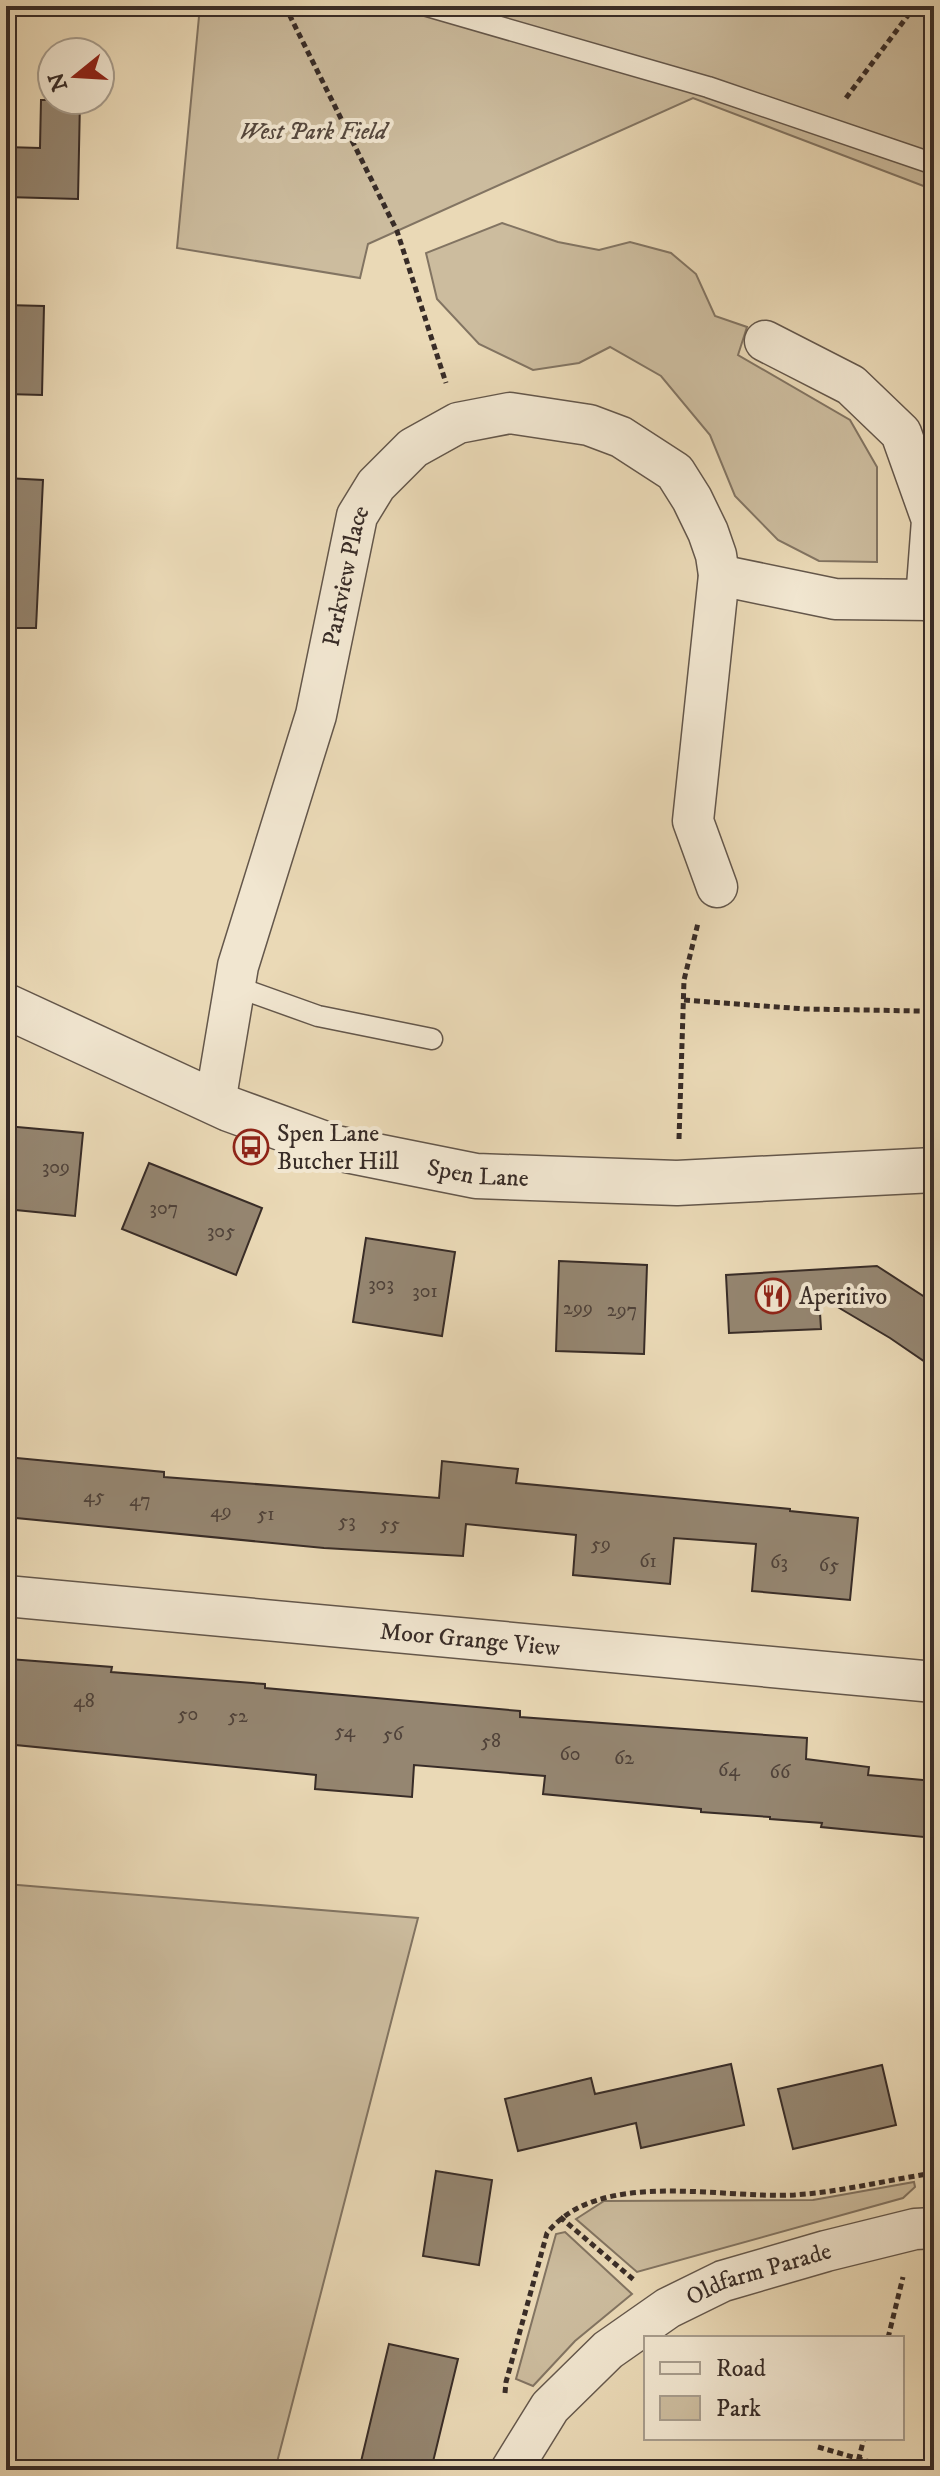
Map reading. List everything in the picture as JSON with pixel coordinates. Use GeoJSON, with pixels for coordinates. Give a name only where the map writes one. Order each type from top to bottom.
{"type":"FeatureCollection","features":[{"type":"Feature","properties":{"kind":"street"},"geometry":{"type":"LineString","coordinates":[[719,575],[835,599],[930,600],[932,520],[901,433],[851,385],[765,341]]}},
{"type":"Feature","properties":{"kind":"street","name":"Parkview Place"},"geometry":{"type":"LineString","coordinates":[[215,1103],[234,986],[316,715],[357,516],[376,485],[413,448],[458,423],[510,413],[589,425],[621,437],[675,472],[692,499],[708,532],[719,575],[693,821],[717,887]]}},
{"type":"Feature","properties":{"kind":"street","name":"Spen Lane"},"geometry":{"type":"LineString","coordinates":[[6,1006],[215,1103],[336,1148],[476,1176],[677,1183],[934,1170]]}},
{"type":"Feature","properties":{"kind":"street","name":"Moor Grange View"},"geometry":{"type":"LineString","coordinates":[[6,1596],[934,1682]]}},
{"type":"Feature","properties":{"kind":"street","name":"Oldfarm Parade"},"geometry":{"type":"LineString","coordinates":[[511,2470],[550,2407],[608,2350],[668,2308],[723,2281],[826,2251],[924,2228]]}},
{"type":"Feature","properties":{"kind":"lane"},"geometry":{"type":"LineString","coordinates":[[427,6],[708,87],[934,164]]}},
{"type":"Feature","properties":{"kind":"lane"},"geometry":{"type":"LineString","coordinates":[[234,986],[318,1016],[432,1039]]}},
{"type":"Feature","properties":{"kind":"path"},"geometry":{"type":"LineString","coordinates":[[285,6],[397,231],[458,423]]}},
{"type":"Feature","properties":{"kind":"path"},"geometry":{"type":"LineString","coordinates":[[825,127],[915,6]]}},
{"type":"Feature","properties":{"kind":"path"},"geometry":{"type":"LineString","coordinates":[[677,1183],[684,980],[696,927],[717,887]]}},
{"type":"Feature","properties":{"kind":"path"},"geometry":{"type":"LineString","coordinates":[[683,1000],[805,1009],[920,1011],[934,1008]]}},
{"type":"Feature","properties":{"kind":"path"},"geometry":{"type":"LineString","coordinates":[[505,2397],[506,2382],[547,2233],[560,2217],[588,2201],[626,2192],[795,2195],[934,2173]]}},
{"type":"Feature","properties":{"kind":"path"},"geometry":{"type":"LineString","coordinates":[[560,2217],[668,2308]]}},
{"type":"Feature","properties":{"kind":"path"},"geometry":{"type":"LineString","coordinates":[[889,2336],[924,2228]]}},
{"type":"Feature","properties":{"kind":"path"},"geometry":{"type":"LineString","coordinates":[[856,2470],[864,2440]]}},
{"type":"Feature","properties":{"kind":"path"},"geometry":{"type":"LineString","coordinates":[[818,2447],[898,2470]]}},
{"type":"Feature","properties":{"kind":"green space","name":"West Park Field"},"geometry":{"type":"Polygon","coordinates":[[[200,6],[934,6],[934,190],[693,98],[368,244],[360,278],[177,248],[200,6]]]}},
{"type":"Feature","properties":{"kind":"green space"},"geometry":{"type":"Polygon","coordinates":[[[502,223],[558,242],[599,250],[630,242],[671,253],[696,274],[715,316],[747,327],[738,355],[850,420],[877,467],[877,562],[819,561],[778,540],[735,496],[710,435],[661,376],[610,347],[579,363],[533,370],[479,344],[437,299],[426,253],[502,223]]]}},
{"type":"Feature","properties":{"kind":"green space"},"geometry":{"type":"Polygon","coordinates":[[[6,1884],[418,1918],[275,2470],[6,2470],[6,1884]]]}},
{"type":"Feature","properties":{"kind":"green space"},"geometry":{"type":"Polygon","coordinates":[[[914,2182],[915,2187],[903,2198],[637,2272],[576,2219],[604,2201],[813,2200],[914,2182]]]}},
{"type":"Feature","properties":{"kind":"green space"},"geometry":{"type":"Polygon","coordinates":[[[565,2232],[632,2294],[575,2341],[533,2386],[516,2379],[556,2234],[565,2232]]]}},
{"type":"Feature","properties":{"kind":"building"},"geometry":{"type":"Polygon","coordinates":[[[41,116],[80,116],[78,199],[6,197],[6,147],[40,148],[41,116]]]}},
{"type":"Feature","properties":{"kind":"building"},"geometry":{"type":"Polygon","coordinates":[[[6,305],[44,306],[42,395],[6,394],[6,305]]]}},
{"type":"Feature","properties":{"kind":"building"},"geometry":{"type":"Polygon","coordinates":[[[6,478],[43,480],[36,628],[6,628],[6,478]]]}},
{"type":"Feature","properties":{"kind":"building"},"geometry":{"type":"Polygon","coordinates":[[[6,1126],[83,1133],[75,1216],[6,1209],[6,1126]]]}},
{"type":"Feature","properties":{"kind":"building"},"geometry":{"type":"Polygon","coordinates":[[[149,1163],[262,1208],[236,1275],[122,1229],[149,1163]]]}},
{"type":"Feature","properties":{"kind":"building"},"geometry":{"type":"Polygon","coordinates":[[[366,1238],[455,1252],[442,1336],[353,1322],[366,1238]]]}},
{"type":"Feature","properties":{"kind":"building"},"geometry":{"type":"Polygon","coordinates":[[[559,1261],[647,1265],[644,1354],[556,1351],[559,1261]]]}},
{"type":"Feature","properties":{"kind":"building"},"geometry":{"type":"Polygon","coordinates":[[[877,1266],[934,1303],[934,1368],[819,1296],[821,1329],[729,1333],[726,1275],[877,1266]]]}},
{"type":"Feature","properties":{"kind":"building"},"geometry":{"type":"Polygon","coordinates":[[[6,1457],[164,1472],[164,1477],[439,1498],[442,1461],[518,1469],[516,1483],[858,1518],[850,1600],[752,1591],[756,1544],[674,1538],[670,1584],[573,1575],[576,1535],[466,1524],[463,1556],[324,1548],[6,1517],[6,1457]]]}},
{"type":"Feature","properties":{"kind":"building"},"geometry":{"type":"Polygon","coordinates":[[[9,1659],[112,1667],[111,1672],[265,1684],[265,1688],[520,1711],[520,1717],[807,1738],[806,1759],[869,1767],[868,1775],[934,1781],[934,1838],[821,1827],[822,1823],[701,1812],[701,1809],[543,1794],[545,1776],[414,1765],[412,1797],[315,1789],[316,1775],[6,1744],[9,1659]]]}},
{"type":"Feature","properties":{"kind":"building"},"geometry":{"type":"Polygon","coordinates":[[[731,2064],[744,2125],[641,2148],[636,2123],[518,2151],[505,2099],[591,2078],[595,2094],[731,2064]]]}},
{"type":"Feature","properties":{"kind":"building"},"geometry":{"type":"Polygon","coordinates":[[[882,2065],[896,2125],[793,2149],[778,2089],[882,2065]]]}},
{"type":"Feature","properties":{"kind":"building"},"geometry":{"type":"Polygon","coordinates":[[[436,2171],[492,2180],[479,2265],[423,2256],[436,2171]]]}},
{"type":"Feature","properties":{"kind":"building"},"geometry":{"type":"Polygon","coordinates":[[[389,2344],[458,2359],[431,2470],[359,2470],[389,2344]]]}},
{"type":"Feature","properties":{"kind":"place","name":"Spen Lane Butcher Hill"},"geometry":{"type":"Point","coordinates":[251,1147]}},
{"type":"Feature","properties":{"kind":"place","name":"Aperitivo"},"geometry":{"type":"Point","coordinates":[773,1296]}}]}
